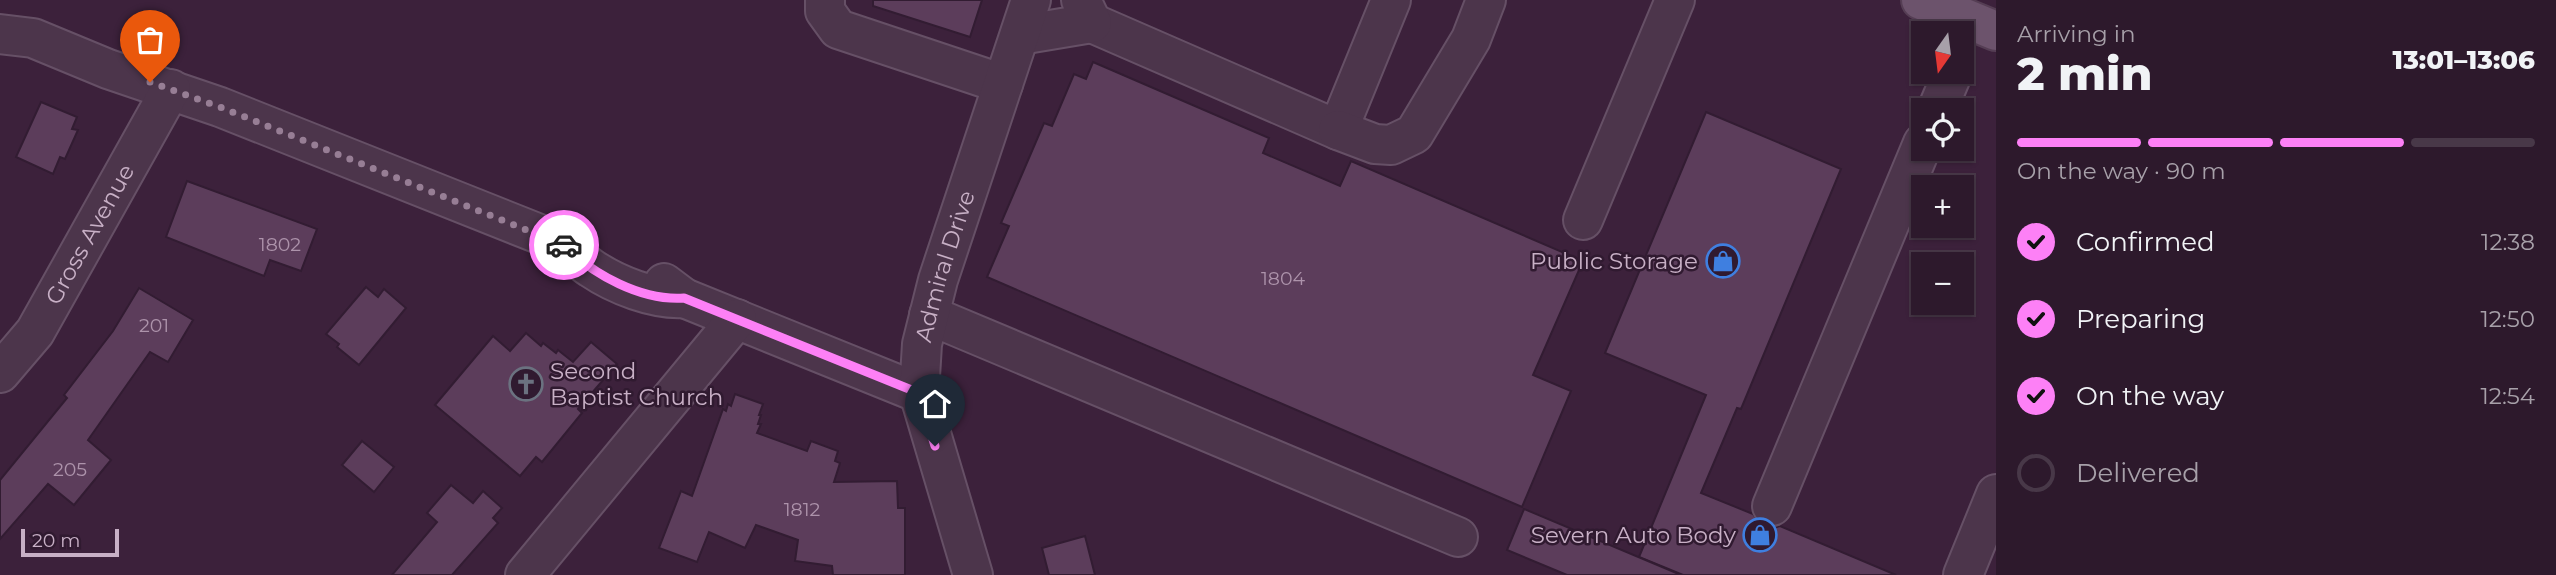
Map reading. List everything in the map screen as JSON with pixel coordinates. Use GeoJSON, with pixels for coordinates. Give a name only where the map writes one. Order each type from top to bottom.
{"type":"FeatureCollection","features":[{"type":"Feature","properties":{"kind":"main road"},"geometry":{"type":"LineString","coordinates":[[1921,0],[1984,31]]}},
{"type":"Feature","properties":{"kind":"street"},"geometry":{"type":"LineString","coordinates":[[825,0],[825,11],[838,29],[1003,84]]}},
{"type":"Feature","properties":{"kind":"street"},"geometry":{"type":"LineString","coordinates":[[1338,130],[1391,0]]}},
{"type":"Feature","properties":{"kind":"street"},"geometry":{"type":"LineString","coordinates":[[1025,17],[1086,11],[1338,130],[1375,144],[1391,145],[1414,134],[1471,39],[1486,0]]}},
{"type":"Feature","properties":{"kind":"street"},"geometry":{"type":"LineString","coordinates":[[1583,220],[1675,0]]}},
{"type":"Feature","properties":{"kind":"street"},"geometry":{"type":"LineString","coordinates":[[0,7],[16,36],[171,89],[564,244],[584,245],[654,275],[684,298],[919,393]]}},
{"type":"Feature","properties":{"kind":"street","name":"Admiral Drive"},"geometry":{"type":"LineString","coordinates":[[973,575],[919,393],[922,344],[938,280],[1025,17]]}},
{"type":"Feature","properties":{"kind":"street","name":"Gross Avenue"},"geometry":{"type":"LineString","coordinates":[[0,373],[35,332],[171,89]]}},
{"type":"Feature","properties":{"kind":"street"},"geometry":{"type":"LineString","coordinates":[[1772,506],[1916,161]]}},
{"type":"Feature","properties":{"kind":"street"},"geometry":{"type":"LineString","coordinates":[[929,315],[1458,537]]}},
{"type":"Feature","properties":{"kind":"street"},"geometry":{"type":"LineString","coordinates":[[537,570],[737,319]]}},
{"type":"Feature","properties":{"kind":"street"},"geometry":{"type":"LineString","coordinates":[[1963,575],[1996,494]]}},
{"type":"Feature","properties":{"kind":"building"},"geometry":{"type":"Polygon","coordinates":[[[873,0],[982,0],[970,37],[873,6],[873,0]]]}},
{"type":"Feature","properties":{"kind":"building"},"geometry":{"type":"Polygon","coordinates":[[[1093,62],[1269,138],[1263,153],[1340,186],[1351,161],[1583,261],[1533,375],[1571,391],[1522,507],[987,277],[1009,226],[1001,223],[1044,123],[1052,126],[1074,74],[1086,79],[1093,62]]]}},
{"type":"Feature","properties":{"kind":"building"},"geometry":{"type":"Polygon","coordinates":[[[41,102],[77,117],[72,129],[78,130],[65,159],[60,157],[53,174],[16,157],[41,102]]]}},
{"type":"Feature","properties":{"kind":"building","name":"Public Storage"},"geometry":{"type":"Polygon","coordinates":[[[1706,112],[1841,169],[1741,409],[1737,408],[1701,493],[1753,514],[1763,526],[1780,526],[1896,575],[1683,575],[1639,557],[1706,395],[1605,353],[1706,112]]]}},
{"type":"Feature","properties":{"kind":"building"},"geometry":{"type":"Polygon","coordinates":[[[187,181],[317,229],[301,271],[270,260],[264,276],[166,237],[187,181]]]}},
{"type":"Feature","properties":{"kind":"building"},"geometry":{"type":"Polygon","coordinates":[[[366,287],[378,297],[384,289],[406,308],[359,365],[326,334],[366,287]]]}},
{"type":"Feature","properties":{"kind":"building"},"geometry":{"type":"Polygon","coordinates":[[[139,288],[193,320],[168,362],[150,352],[88,440],[111,460],[74,505],[48,484],[0,539],[0,480],[67,398],[64,395],[113,331],[139,288]]]}},
{"type":"Feature","properties":{"kind":"building","name":"Second Baptist Church"},"geometry":{"type":"Polygon","coordinates":[[[526,333],[541,346],[543,343],[556,353],[558,350],[573,362],[591,342],[617,364],[578,409],[582,413],[542,462],[536,457],[520,476],[435,405],[493,336],[510,351],[526,333]]]}},
{"type":"Feature","properties":{"kind":"building"},"geometry":{"type":"Polygon","coordinates":[[[735,394],[763,404],[757,433],[807,451],[811,441],[838,451],[835,461],[840,463],[834,482],[897,481],[898,508],[905,508],[905,575],[833,575],[832,566],[795,561],[798,540],[756,525],[745,548],[709,532],[697,562],[659,548],[681,491],[692,496],[723,409],[726,411],[728,404],[731,406],[735,394]]]}},
{"type":"Feature","properties":{"kind":"building"},"geometry":{"type":"Polygon","coordinates":[[[362,441],[394,467],[374,492],[342,465],[362,441]]]}},
{"type":"Feature","properties":{"kind":"building"},"geometry":{"type":"Polygon","coordinates":[[[451,485],[473,503],[483,491],[502,508],[493,518],[498,523],[452,575],[392,575],[437,522],[427,513],[451,485]]]}},
{"type":"Feature","properties":{"kind":"building"},"geometry":{"type":"Polygon","coordinates":[[[1524,509],[1681,575],[1567,575],[1507,550],[1524,509]]]}},
{"type":"Feature","properties":{"kind":"building"},"geometry":{"type":"Polygon","coordinates":[[[1085,536],[1095,575],[1049,575],[1042,548],[1085,536]]]}},
{"type":"Feature","properties":{"kind":"way so far"},"geometry":{"type":"LineString","coordinates":[[150,82],[220,107],[564,245]]}},
{"type":"Feature","properties":{"kind":"place","name":"Public Storage"},"geometry":{"type":"Point","coordinates":[1723,261]}},
{"type":"Feature","properties":{"kind":"place","name":"Second Baptist Church"},"geometry":{"type":"Point","coordinates":[526,384]}},
{"type":"Feature","properties":{"kind":"place","name":"Severn Auto Body"},"geometry":{"type":"Point","coordinates":[1760,535]}},
{"type":"Feature","properties":{"kind":"route"},"geometry":{"type":"LineString","coordinates":[[564,245],[592,269],[649,295],[665,299],[684,298],[919,393],[935,446]]}}]}
